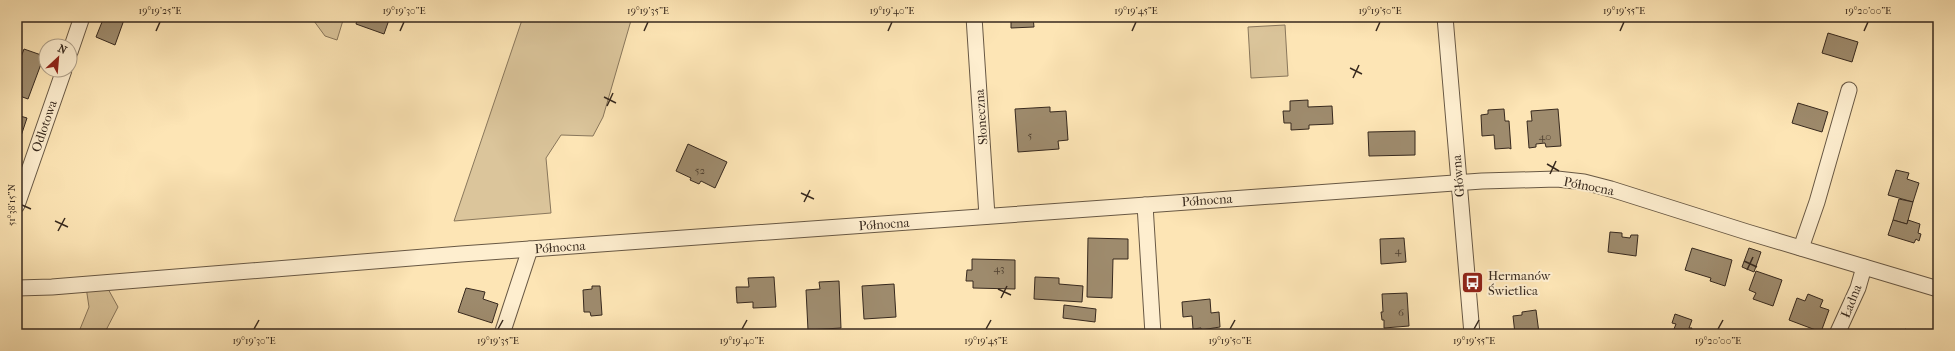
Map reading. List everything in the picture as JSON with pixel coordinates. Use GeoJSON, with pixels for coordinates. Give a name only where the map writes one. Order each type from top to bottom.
{"type":"FeatureCollection","features":[{"type":"Feature","properties":{"kind":"street"},"geometry":{"type":"LineString","coordinates":[[75,38],[82,17]]}},
{"type":"Feature","properties":{"kind":"street","name":"Słoneczna"},"geometry":{"type":"LineString","coordinates":[[974,17],[988,216]]}},
{"type":"Feature","properties":{"kind":"street","name":"Główna"},"geometry":{"type":"LineString","coordinates":[[1444,17],[1472,334]]}},
{"type":"Feature","properties":{"kind":"street","name":"Odlotowa"},"geometry":{"type":"LineString","coordinates":[[17,205],[61,78]]}},
{"type":"Feature","properties":{"kind":"street"},"geometry":{"type":"LineString","coordinates":[[1801,248],[1817,202],[1849,90]]}},
{"type":"Feature","properties":{"kind":"street","name":"Północna"},"geometry":{"type":"LineString","coordinates":[[17,288],[60,286],[461,254],[1458,182],[1557,179],[1584,182],[1611,189],[1938,289]]}},
{"type":"Feature","properties":{"kind":"street"},"geometry":{"type":"LineString","coordinates":[[1145,205],[1153,334]]}},
{"type":"Feature","properties":{"kind":"street"},"geometry":{"type":"LineString","coordinates":[[502,334],[530,249]]}},
{"type":"Feature","properties":{"kind":"street","name":"Ładna"},"geometry":{"type":"LineString","coordinates":[[1837,334],[1858,288],[1864,267]]}},
{"type":"Feature","properties":{"kind":"shaded area"},"geometry":{"type":"Polygon","coordinates":[[[311,17],[344,17],[337,40],[325,36],[311,17]]]}},
{"type":"Feature","properties":{"kind":"shaded area"},"geometry":{"type":"Polygon","coordinates":[[[523,17],[632,17],[603,117],[593,136],[561,135],[546,158],[551,213],[454,221],[523,17]]]}},
{"type":"Feature","properties":{"kind":"shaded area"},"geometry":{"type":"Polygon","coordinates":[[[1285,25],[1288,76],[1251,78],[1248,27],[1285,25]]]}},
{"type":"Feature","properties":{"kind":"shaded area"},"geometry":{"type":"Polygon","coordinates":[[[86,287],[107,287],[118,307],[104,334],[78,334],[89,307],[86,287]]]}},
{"type":"Feature","properties":{"kind":"building"},"geometry":{"type":"Polygon","coordinates":[[[104,17],[125,17],[115,45],[96,37],[104,17]]]}},
{"type":"Feature","properties":{"kind":"building"},"geometry":{"type":"Polygon","coordinates":[[[358,17],[390,17],[384,34],[356,24],[358,17]]]}},
{"type":"Feature","properties":{"kind":"building"},"geometry":{"type":"Polygon","coordinates":[[[1011,17],[1033,17],[1034,27],[1011,28],[1011,17]]]}},
{"type":"Feature","properties":{"kind":"building"},"geometry":{"type":"Polygon","coordinates":[[[1828,33],[1858,42],[1852,62],[1822,53],[1828,33]]]}},
{"type":"Feature","properties":{"kind":"building"},"geometry":{"type":"Polygon","coordinates":[[[24,49],[38,54],[38,72],[28,99],[17,95],[17,68],[24,49]]]}},
{"type":"Feature","properties":{"kind":"building"},"geometry":{"type":"Polygon","coordinates":[[[1308,100],[1308,107],[1332,106],[1333,124],[1309,125],[1309,129],[1291,130],[1291,123],[1284,123],[1283,111],[1290,111],[1290,101],[1308,100]]]}},
{"type":"Feature","properties":{"kind":"building"},"geometry":{"type":"Polygon","coordinates":[[[1798,103],[1828,112],[1822,132],[1792,123],[1798,103]]]}},
{"type":"Feature","properties":{"kind":"building"},"geometry":{"type":"Polygon","coordinates":[[[1050,107],[1050,112],[1066,111],[1068,140],[1058,141],[1059,149],[1018,152],[1015,109],[1050,107]]]}},
{"type":"Feature","properties":{"kind":"building"},"geometry":{"type":"Polygon","coordinates":[[[1504,109],[1505,121],[1509,121],[1511,149],[1495,149],[1494,135],[1482,136],[1481,115],[1488,114],[1488,110],[1504,109]]]}},
{"type":"Feature","properties":{"kind":"building"},"geometry":{"type":"Polygon","coordinates":[[[1558,109],[1561,146],[1546,147],[1545,143],[1536,144],[1536,147],[1529,148],[1527,121],[1532,121],[1531,111],[1558,109]]]}},
{"type":"Feature","properties":{"kind":"building"},"geometry":{"type":"Polygon","coordinates":[[[17,115],[27,118],[21,136],[18,135],[17,139],[17,115]]]}},
{"type":"Feature","properties":{"kind":"building"},"geometry":{"type":"Polygon","coordinates":[[[1415,131],[1415,155],[1369,156],[1368,132],[1415,131]]]}},
{"type":"Feature","properties":{"kind":"building"},"geometry":{"type":"Polygon","coordinates":[[[688,144],[727,162],[715,188],[701,181],[699,184],[690,180],[691,178],[676,171],[688,144]]]}},
{"type":"Feature","properties":{"kind":"building"},"geometry":{"type":"Polygon","coordinates":[[[1896,170],[1909,173],[1907,179],[1919,183],[1913,202],[1888,195],[1896,170]]]}},
{"type":"Feature","properties":{"kind":"building"},"geometry":{"type":"Polygon","coordinates":[[[1899,199],[1913,202],[1907,224],[1893,220],[1899,199]]]}},
{"type":"Feature","properties":{"kind":"building"},"geometry":{"type":"Polygon","coordinates":[[[1893,220],[1907,224],[1908,220],[1920,224],[1918,233],[1921,234],[1919,241],[1916,239],[1914,243],[1888,235],[1893,220]]]}},
{"type":"Feature","properties":{"kind":"building"},"geometry":{"type":"Polygon","coordinates":[[[1610,232],[1622,233],[1622,237],[1630,238],[1631,235],[1638,235],[1636,256],[1608,252],[1610,232]]]}},
{"type":"Feature","properties":{"kind":"building"},"geometry":{"type":"Polygon","coordinates":[[[1088,238],[1128,239],[1128,259],[1113,259],[1112,298],[1087,297],[1088,238]]]}},
{"type":"Feature","properties":{"kind":"building"},"geometry":{"type":"Polygon","coordinates":[[[1404,238],[1406,262],[1381,264],[1380,239],[1404,238]]]}},
{"type":"Feature","properties":{"kind":"building"},"geometry":{"type":"Polygon","coordinates":[[[1692,248],[1732,260],[1725,286],[1710,281],[1711,278],[1685,270],[1692,248]]]}},
{"type":"Feature","properties":{"kind":"building"},"geometry":{"type":"Polygon","coordinates":[[[1749,248],[1761,252],[1754,272],[1742,267],[1749,248]]]}},
{"type":"Feature","properties":{"kind":"building"},"geometry":{"type":"Polygon","coordinates":[[[972,259],[1015,260],[1015,289],[973,288],[973,281],[966,281],[967,270],[972,270],[972,259]]]}},
{"type":"Feature","properties":{"kind":"building"},"geometry":{"type":"Polygon","coordinates":[[[1756,271],[1782,280],[1773,306],[1753,299],[1756,293],[1749,290],[1756,271]]]}},
{"type":"Feature","properties":{"kind":"building"},"geometry":{"type":"Polygon","coordinates":[[[774,277],[776,307],[753,308],[753,302],[737,303],[736,287],[749,287],[748,278],[774,277]]]}},
{"type":"Feature","properties":{"kind":"building"},"geometry":{"type":"Polygon","coordinates":[[[1035,277],[1059,278],[1059,284],[1083,286],[1082,302],[1034,299],[1035,277]]]}},
{"type":"Feature","properties":{"kind":"building"},"geometry":{"type":"Polygon","coordinates":[[[839,281],[841,328],[808,330],[806,290],[820,289],[819,282],[839,281]]]}},
{"type":"Feature","properties":{"kind":"building"},"geometry":{"type":"Polygon","coordinates":[[[894,284],[896,317],[864,319],[862,286],[894,284]]]}},
{"type":"Feature","properties":{"kind":"building"},"geometry":{"type":"Polygon","coordinates":[[[592,286],[600,286],[602,315],[591,316],[590,312],[584,312],[583,290],[592,289],[592,286]]]}},
{"type":"Feature","properties":{"kind":"building"},"geometry":{"type":"Polygon","coordinates":[[[466,288],[485,292],[483,299],[498,304],[492,323],[458,312],[466,288]]]}},
{"type":"Feature","properties":{"kind":"building"},"geometry":{"type":"Polygon","coordinates":[[[1407,293],[1409,326],[1384,328],[1384,320],[1382,320],[1381,312],[1383,312],[1382,294],[1407,293]]]}},
{"type":"Feature","properties":{"kind":"building"},"geometry":{"type":"Polygon","coordinates":[[[1808,294],[1823,300],[1820,307],[1829,310],[1821,332],[1789,320],[1797,298],[1805,301],[1808,294]]]}},
{"type":"Feature","properties":{"kind":"building"},"geometry":{"type":"Polygon","coordinates":[[[1210,299],[1211,313],[1219,312],[1220,327],[1201,330],[1201,328],[1193,329],[1192,316],[1183,317],[1182,302],[1210,299]]]}},
{"type":"Feature","properties":{"kind":"building"},"geometry":{"type":"Polygon","coordinates":[[[1064,305],[1096,309],[1095,322],[1063,318],[1064,305]]]}},
{"type":"Feature","properties":{"kind":"building"},"geometry":{"type":"Polygon","coordinates":[[[1536,310],[1539,333],[1515,334],[1513,316],[1522,315],[1522,312],[1536,310]]]}},
{"type":"Feature","properties":{"kind":"building"},"geometry":{"type":"Polygon","coordinates":[[[1675,314],[1692,320],[1689,328],[1692,328],[1690,334],[1672,334],[1676,324],[1672,323],[1675,314]]]}},
{"type":"Feature","properties":{"kind":"building"},"geometry":{"type":"Polygon","coordinates":[[[1905,329],[1915,334],[1903,334],[1905,329]]]}},
{"type":"Feature","properties":{"kind":"building"},"geometry":{"type":"Polygon","coordinates":[[[1099,330],[1121,330],[1121,334],[1099,334],[1099,330]]]}},
{"type":"Feature","properties":{"kind":"place","name":"Hermanów Świetlica"},"geometry":{"type":"Point","coordinates":[1473,282]}}]}
